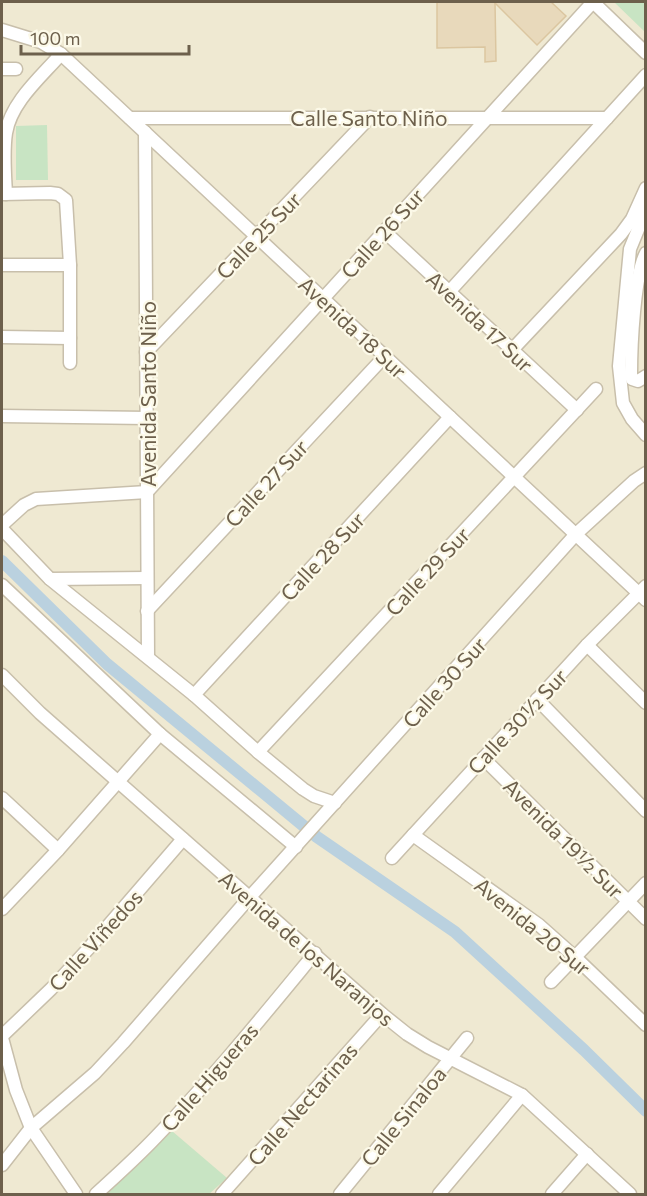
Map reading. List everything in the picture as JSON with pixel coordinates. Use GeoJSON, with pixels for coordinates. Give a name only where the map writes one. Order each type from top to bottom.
{"type":"FeatureCollection","features":[{"type":"Feature","properties":{"kind":"street"},"geometry":{"type":"LineString","coordinates":[[593,2],[645,53]]}},
{"type":"Feature","properties":{"kind":"street","name":"Calle 26 Sur"},"geometry":{"type":"LineString","coordinates":[[147,492],[593,2]]}},
{"type":"Feature","properties":{"kind":"street","name":"Avenida 18 Sur"},"geometry":{"type":"LineString","coordinates":[[2,30],[41,42],[61,54],[576,534],[643,593]]}},
{"type":"Feature","properties":{"kind":"street"},"geometry":{"type":"LineString","coordinates":[[61,54],[18,104],[10,118],[5,136],[4,194],[43,192],[58,194],[66,200],[70,265],[70,363]]}},
{"type":"Feature","properties":{"kind":"street"},"geometry":{"type":"LineString","coordinates":[[2,69],[16,69]]}},
{"type":"Feature","properties":{"kind":"street"},"geometry":{"type":"LineString","coordinates":[[449,292],[645,75]]}},
{"type":"Feature","properties":{"kind":"street","name":"Calle Santo Niño"},"geometry":{"type":"LineString","coordinates":[[130,118],[488,116],[607,118]]}},
{"type":"Feature","properties":{"kind":"street","name":"Calle 25 Sur"},"geometry":{"type":"LineString","coordinates":[[147,352],[370,117]]}},
{"type":"Feature","properties":{"kind":"street","name":"Avenida Santo Niño"},"geometry":{"type":"LineString","coordinates":[[145,132],[148,657]]}},
{"type":"Feature","properties":{"kind":"street"},"geometry":{"type":"LineString","coordinates":[[512,350],[621,234],[632,219],[645,189]]}},
{"type":"Feature","properties":{"kind":"street"},"geometry":{"type":"LineString","coordinates":[[645,210],[630,249],[619,366],[623,403],[645,435]]}},
{"type":"Feature","properties":{"kind":"street","name":"Avenida 17 Sur"},"geometry":{"type":"LineString","coordinates":[[384,231],[577,410]]}},
{"type":"Feature","properties":{"kind":"street"},"geometry":{"type":"LineString","coordinates":[[643,379],[635,381],[631,374],[631,352],[638,284],[645,253]]}},
{"type":"Feature","properties":{"kind":"street"},"geometry":{"type":"LineString","coordinates":[[2,265],[70,265]]}},
{"type":"Feature","properties":{"kind":"street"},"geometry":{"type":"LineString","coordinates":[[2,337],[70,338]]}},
{"type":"Feature","properties":{"kind":"street","name":"Calle 27 Sur"},"geometry":{"type":"LineString","coordinates":[[147,610],[385,356]]}},
{"type":"Feature","properties":{"kind":"street","name":"Calle 29 Sur"},"geometry":{"type":"LineString","coordinates":[[258,752],[596,389]]}},
{"type":"Feature","properties":{"kind":"street"},"geometry":{"type":"LineString","coordinates":[[2,416],[147,418]]}},
{"type":"Feature","properties":{"kind":"street","name":"Calle 28 Sur"},"geometry":{"type":"LineString","coordinates":[[194,695],[450,417]]}},
{"type":"Feature","properties":{"kind":"street","name":"Calle 30 Sur"},"geometry":{"type":"LineString","coordinates":[[2,1165],[31,1128],[95,1073],[123,1043],[249,898],[576,534],[633,481],[645,473]]}},
{"type":"Feature","properties":{"kind":"street"},"geometry":{"type":"LineString","coordinates":[[147,492],[36,499],[24,505],[2,527],[50,579],[194,695],[258,752],[303,789],[314,796],[334,803]]}},
{"type":"Feature","properties":{"kind":"street"},"geometry":{"type":"LineString","coordinates":[[50,579],[147,578]]}},
{"type":"Feature","properties":{"kind":"street"},"geometry":{"type":"LineString","coordinates":[[2,585],[160,734],[299,843]]}},
{"type":"Feature","properties":{"kind":"street","name":"Calle 30½ Sur"},"geometry":{"type":"LineString","coordinates":[[392,858],[587,645],[643,593]]}},
{"type":"Feature","properties":{"kind":"street"},"geometry":{"type":"LineString","coordinates":[[587,645],[645,703]]}},
{"type":"Feature","properties":{"kind":"street","name":"Avenida de los Naranjos"},"geometry":{"type":"LineString","coordinates":[[2,675],[40,713],[382,1014],[414,1039],[522,1095],[630,1194]]}},
{"type":"Feature","properties":{"kind":"street"},"geometry":{"type":"LineString","coordinates":[[537,699],[645,811]]}},
{"type":"Feature","properties":{"kind":"street"},"geometry":{"type":"LineString","coordinates":[[2,909],[119,783],[160,734]]}},
{"type":"Feature","properties":{"kind":"street","name":"Avenida 19½ Sur"},"geometry":{"type":"LineString","coordinates":[[483,758],[645,919]]}},
{"type":"Feature","properties":{"kind":"street"},"geometry":{"type":"LineString","coordinates":[[2,798],[58,850]]}},
{"type":"Feature","properties":{"kind":"street","name":"Avenida 20 Sur"},"geometry":{"type":"LineString","coordinates":[[413,834],[539,925],[645,1025]]}},
{"type":"Feature","properties":{"kind":"street","name":"Calle Viñedos"},"geometry":{"type":"LineString","coordinates":[[2,1037],[82,957],[183,839]]}},
{"type":"Feature","properties":{"kind":"street"},"geometry":{"type":"LineString","coordinates":[[551,982],[645,883]]}},
{"type":"Feature","properties":{"kind":"street","name":"Calle Higueras"},"geometry":{"type":"LineString","coordinates":[[96,1194],[154,1140],[194,1097],[315,953]]}},
{"type":"Feature","properties":{"kind":"street","name":"Calle Nectarinas"},"geometry":{"type":"LineString","coordinates":[[222,1194],[382,1014]]}},
{"type":"Feature","properties":{"kind":"street"},"geometry":{"type":"LineString","coordinates":[[2,1037],[16,1090],[31,1128],[76,1194]]}},
{"type":"Feature","properties":{"kind":"street","name":"Calle Sinaloa"},"geometry":{"type":"LineString","coordinates":[[340,1194],[466,1038]]}},
{"type":"Feature","properties":{"kind":"street"},"geometry":{"type":"LineString","coordinates":[[439,1194],[522,1095]]}},
{"type":"Feature","properties":{"kind":"street"},"geometry":{"type":"LineString","coordinates":[[552,1194],[587,1154]]}},
{"type":"Feature","properties":{"kind":"shaded area"},"geometry":{"type":"Polygon","coordinates":[[[2,2],[645,2],[645,1194],[2,1194],[2,2]]]}},
{"type":"Feature","properties":{"kind":"green space"},"geometry":{"type":"Polygon","coordinates":[[[614,2],[645,2],[645,32],[614,2]]]}},
{"type":"Feature","properties":{"kind":"green space"},"geometry":{"type":"Polygon","coordinates":[[[47,125],[48,180],[16,180],[16,126],[47,125]]]}},
{"type":"Feature","properties":{"kind":"green space"},"geometry":{"type":"Polygon","coordinates":[[[172,1131],[227,1178],[209,1194],[105,1194],[172,1131]]]}},
{"type":"Feature","properties":{"kind":"building"},"geometry":{"type":"Polygon","coordinates":[[[437,2],[495,2],[496,61],[485,62],[485,47],[437,48],[437,2]]]}},
{"type":"Feature","properties":{"kind":"building"},"geometry":{"type":"Polygon","coordinates":[[[551,2],[566,16],[537,45],[495,3],[551,2]]]}},
{"type":"Feature","properties":{"kind":"waterway"},"geometry":{"type":"LineString","coordinates":[[2,561],[107,664],[317,837],[455,932],[584,1050],[646,1111]]}}]}
